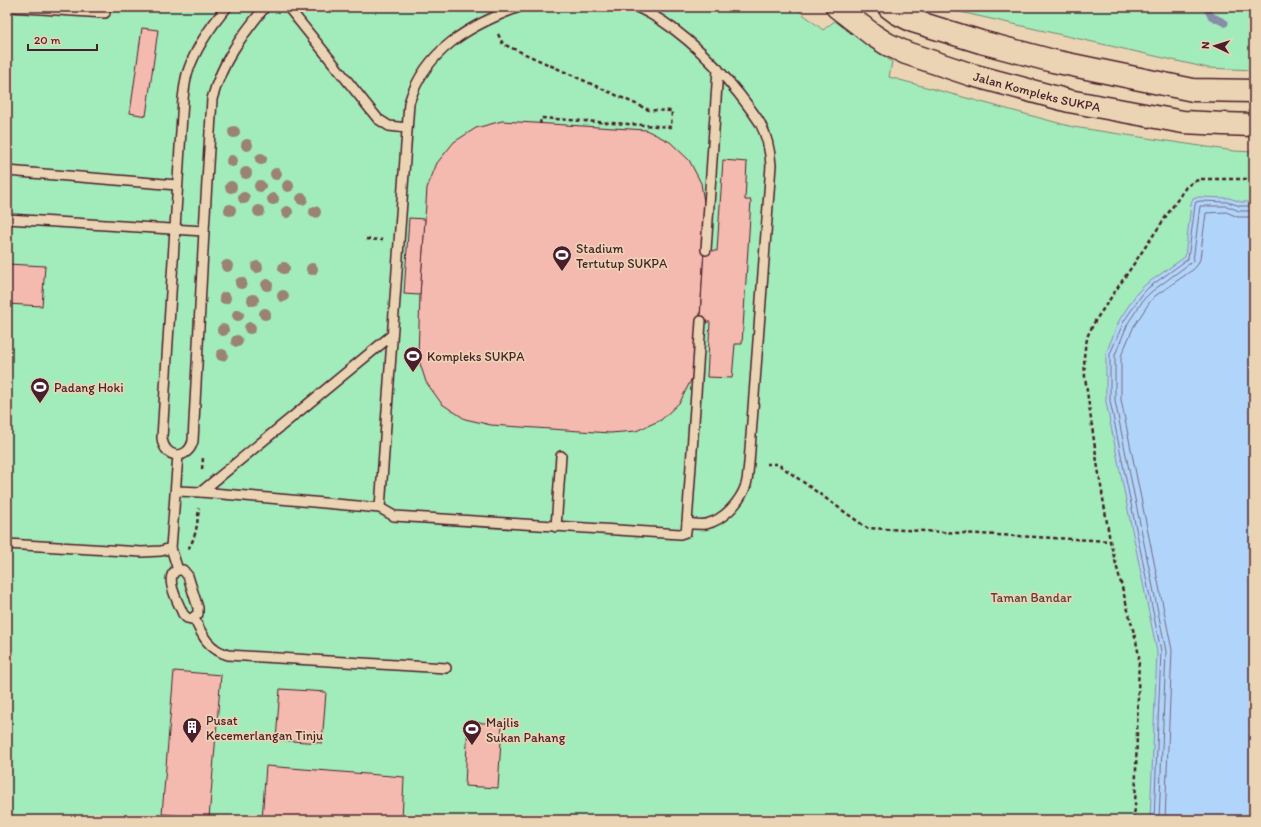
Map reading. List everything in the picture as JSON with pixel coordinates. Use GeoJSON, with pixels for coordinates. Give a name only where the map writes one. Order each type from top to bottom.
{"type":"FeatureCollection","features":[{"type":"Feature","properties":{"kind":"street","name":"Jalan Kompleks SUKPA"},"geometry":{"type":"LineString","coordinates":[[837,7],[887,44],[906,53],[972,75],[1069,101],[1183,122],[1254,125]]}},
{"type":"Feature","properties":{"kind":"street"},"geometry":{"type":"LineString","coordinates":[[889,7],[913,21],[981,42],[1053,60],[1193,90],[1254,91]]}},
{"type":"Feature","properties":{"kind":"lane"},"geometry":{"type":"LineString","coordinates":[[9,7],[105,13]]}},
{"type":"Feature","properties":{"kind":"lane"},"geometry":{"type":"LineString","coordinates":[[227,7],[200,43],[187,75],[182,99],[162,438],[164,448],[172,454],[178,455],[186,453],[192,446],[193,441],[212,100],[217,82],[233,49],[266,7]]}},
{"type":"Feature","properties":{"kind":"lane"},"geometry":{"type":"LineString","coordinates":[[288,7],[378,119],[389,126],[407,128]]}},
{"type":"Feature","properties":{"kind":"lane"},"geometry":{"type":"LineString","coordinates":[[380,508],[407,128],[413,90],[419,78],[436,56],[460,35],[489,18],[518,7]]}},
{"type":"Feature","properties":{"kind":"lane"},"geometry":{"type":"LineString","coordinates":[[637,7],[680,33],[718,69],[749,106],[760,124],[766,136],[771,165],[749,463],[746,485],[739,498],[730,509],[720,517],[707,524],[687,523]]}},
{"type":"Feature","properties":{"kind":"lane"},"geometry":{"type":"LineString","coordinates":[[706,250],[718,69]]}},
{"type":"Feature","properties":{"kind":"lane"},"geometry":{"type":"LineString","coordinates":[[7,171],[176,186]]}},
{"type":"Feature","properties":{"kind":"lane"},"geometry":{"type":"LineString","coordinates":[[7,219],[204,231]]}},
{"type":"Feature","properties":{"kind":"lane"},"geometry":{"type":"LineString","coordinates":[[176,491],[380,508],[394,516],[680,534],[686,532],[687,523],[701,321]]}},
{"type":"Feature","properties":{"kind":"lane"},"geometry":{"type":"LineString","coordinates":[[201,492],[392,335]]}},
{"type":"Feature","properties":{"kind":"lane"},"geometry":{"type":"LineString","coordinates":[[178,455],[172,548],[178,570]]}},
{"type":"Feature","properties":{"kind":"lane"},"geometry":{"type":"LineString","coordinates":[[556,527],[561,456]]}},
{"type":"Feature","properties":{"kind":"lane"},"geometry":{"type":"LineString","coordinates":[[7,544],[142,552],[172,548]]}},
{"type":"Feature","properties":{"kind":"lane"},"geometry":{"type":"LineString","coordinates":[[174,570],[183,570],[188,576],[198,608],[198,614],[194,618],[189,618],[183,614],[171,584],[171,575],[174,570]]}},
{"type":"Feature","properties":{"kind":"lane"},"geometry":{"type":"LineString","coordinates":[[194,618],[208,644],[219,652],[228,655],[446,668]]}},
{"type":"Feature","properties":{"kind":"path"},"geometry":{"type":"LineString","coordinates":[[503,44],[649,110],[672,111],[671,126],[541,118],[540,124]]}},
{"type":"Feature","properties":{"kind":"path"},"geometry":{"type":"LineString","coordinates":[[1133,820],[1135,809],[1139,656],[1110,541],[1097,462],[1084,367],[1084,357],[1088,335],[1095,321],[1186,187],[1201,179],[1254,179]]}},
{"type":"Feature","properties":{"kind":"path"},"geometry":{"type":"LineString","coordinates":[[749,463],[778,464],[867,528],[1110,541]]}},
{"type":"Feature","properties":{"kind":"green space","name":"Kompleks SUKPA"},"geometry":{"type":"Polygon","coordinates":[[[7,7],[794,7],[823,30],[836,20],[892,62],[889,77],[1073,127],[1234,151],[1254,152],[1254,820],[7,820],[7,7]]]}},
{"type":"Feature","properties":{"kind":"green space"},"geometry":{"type":"Polygon","coordinates":[[[938,7],[1254,7],[1254,70],[1208,68],[938,7]]]}},
{"type":"Feature","properties":{"kind":"water"},"geometry":{"type":"Polygon","coordinates":[[[1199,197],[1229,198],[1241,202],[1254,202],[1254,820],[1150,820],[1157,652],[1106,402],[1106,353],[1120,319],[1137,293],[1145,285],[1185,257],[1191,204],[1193,199],[1199,197]]]}},
{"type":"Feature","properties":{"kind":"building"},"geometry":{"type":"Polygon","coordinates":[[[142,28],[158,30],[146,116],[130,113],[142,28]]]}},
{"type":"Feature","properties":{"kind":"building","name":"Stadium Tertutup SUKPA"},"geometry":{"type":"Polygon","coordinates":[[[502,121],[646,130],[670,142],[689,160],[701,183],[705,209],[705,234],[698,347],[692,378],[680,402],[661,420],[636,431],[610,433],[491,425],[465,419],[442,404],[426,382],[418,357],[420,295],[427,188],[437,163],[454,142],[476,128],[502,121]]]}},
{"type":"Feature","properties":{"kind":"building"},"geometry":{"type":"Polygon","coordinates":[[[723,160],[747,162],[745,200],[751,200],[742,344],[735,344],[732,378],[707,377],[710,322],[700,321],[704,250],[717,251],[723,160]]]}},
{"type":"Feature","properties":{"kind":"building"},"geometry":{"type":"Polygon","coordinates":[[[409,218],[425,219],[420,295],[404,294],[409,218]]]}},
{"type":"Feature","properties":{"kind":"building"},"geometry":{"type":"Polygon","coordinates":[[[7,264],[45,266],[42,306],[7,304],[7,264]]]}},
{"type":"Feature","properties":{"kind":"building","name":"Pusat Kecemerlangan Tinju"},"geometry":{"type":"Polygon","coordinates":[[[174,671],[221,675],[209,818],[162,814],[174,671]]]}},
{"type":"Feature","properties":{"kind":"building"},"geometry":{"type":"Polygon","coordinates":[[[280,689],[326,692],[322,743],[276,740],[280,689]]]}},
{"type":"Feature","properties":{"kind":"building"},"geometry":{"type":"Polygon","coordinates":[[[468,722],[502,724],[498,788],[465,786],[468,722]]]}},
{"type":"Feature","properties":{"kind":"building"},"geometry":{"type":"Polygon","coordinates":[[[266,766],[404,777],[402,820],[262,820],[266,766]]]}},
{"type":"Feature","properties":{"kind":"waterway"},"geometry":{"type":"LineString","coordinates":[[1206,7],[1211,16],[1225,23]]}},
{"type":"Feature","properties":{"kind":"place","name":"Stadium Tertutup SUKPA"},"geometry":{"type":"Point","coordinates":[562,272]}},
{"type":"Feature","properties":{"kind":"place","name":"Kompleks SUKPA"},"geometry":{"type":"Point","coordinates":[413,373]}},
{"type":"Feature","properties":{"kind":"place","name":"Padang Hoki"},"geometry":{"type":"Point","coordinates":[40,404]}},
{"type":"Feature","properties":{"kind":"place","name":"Pusat Kecemerlangan Tinju"},"geometry":{"type":"Point","coordinates":[192,744]}},
{"type":"Feature","properties":{"kind":"place","name":"Majlis Sukan Pahang"},"geometry":{"type":"Point","coordinates":[472,746]}},
{"type":"Feature","properties":{"kind":"park label","name":"Taman Bandar"},"geometry":{"type":"Point","coordinates":[1031,597]}}]}
